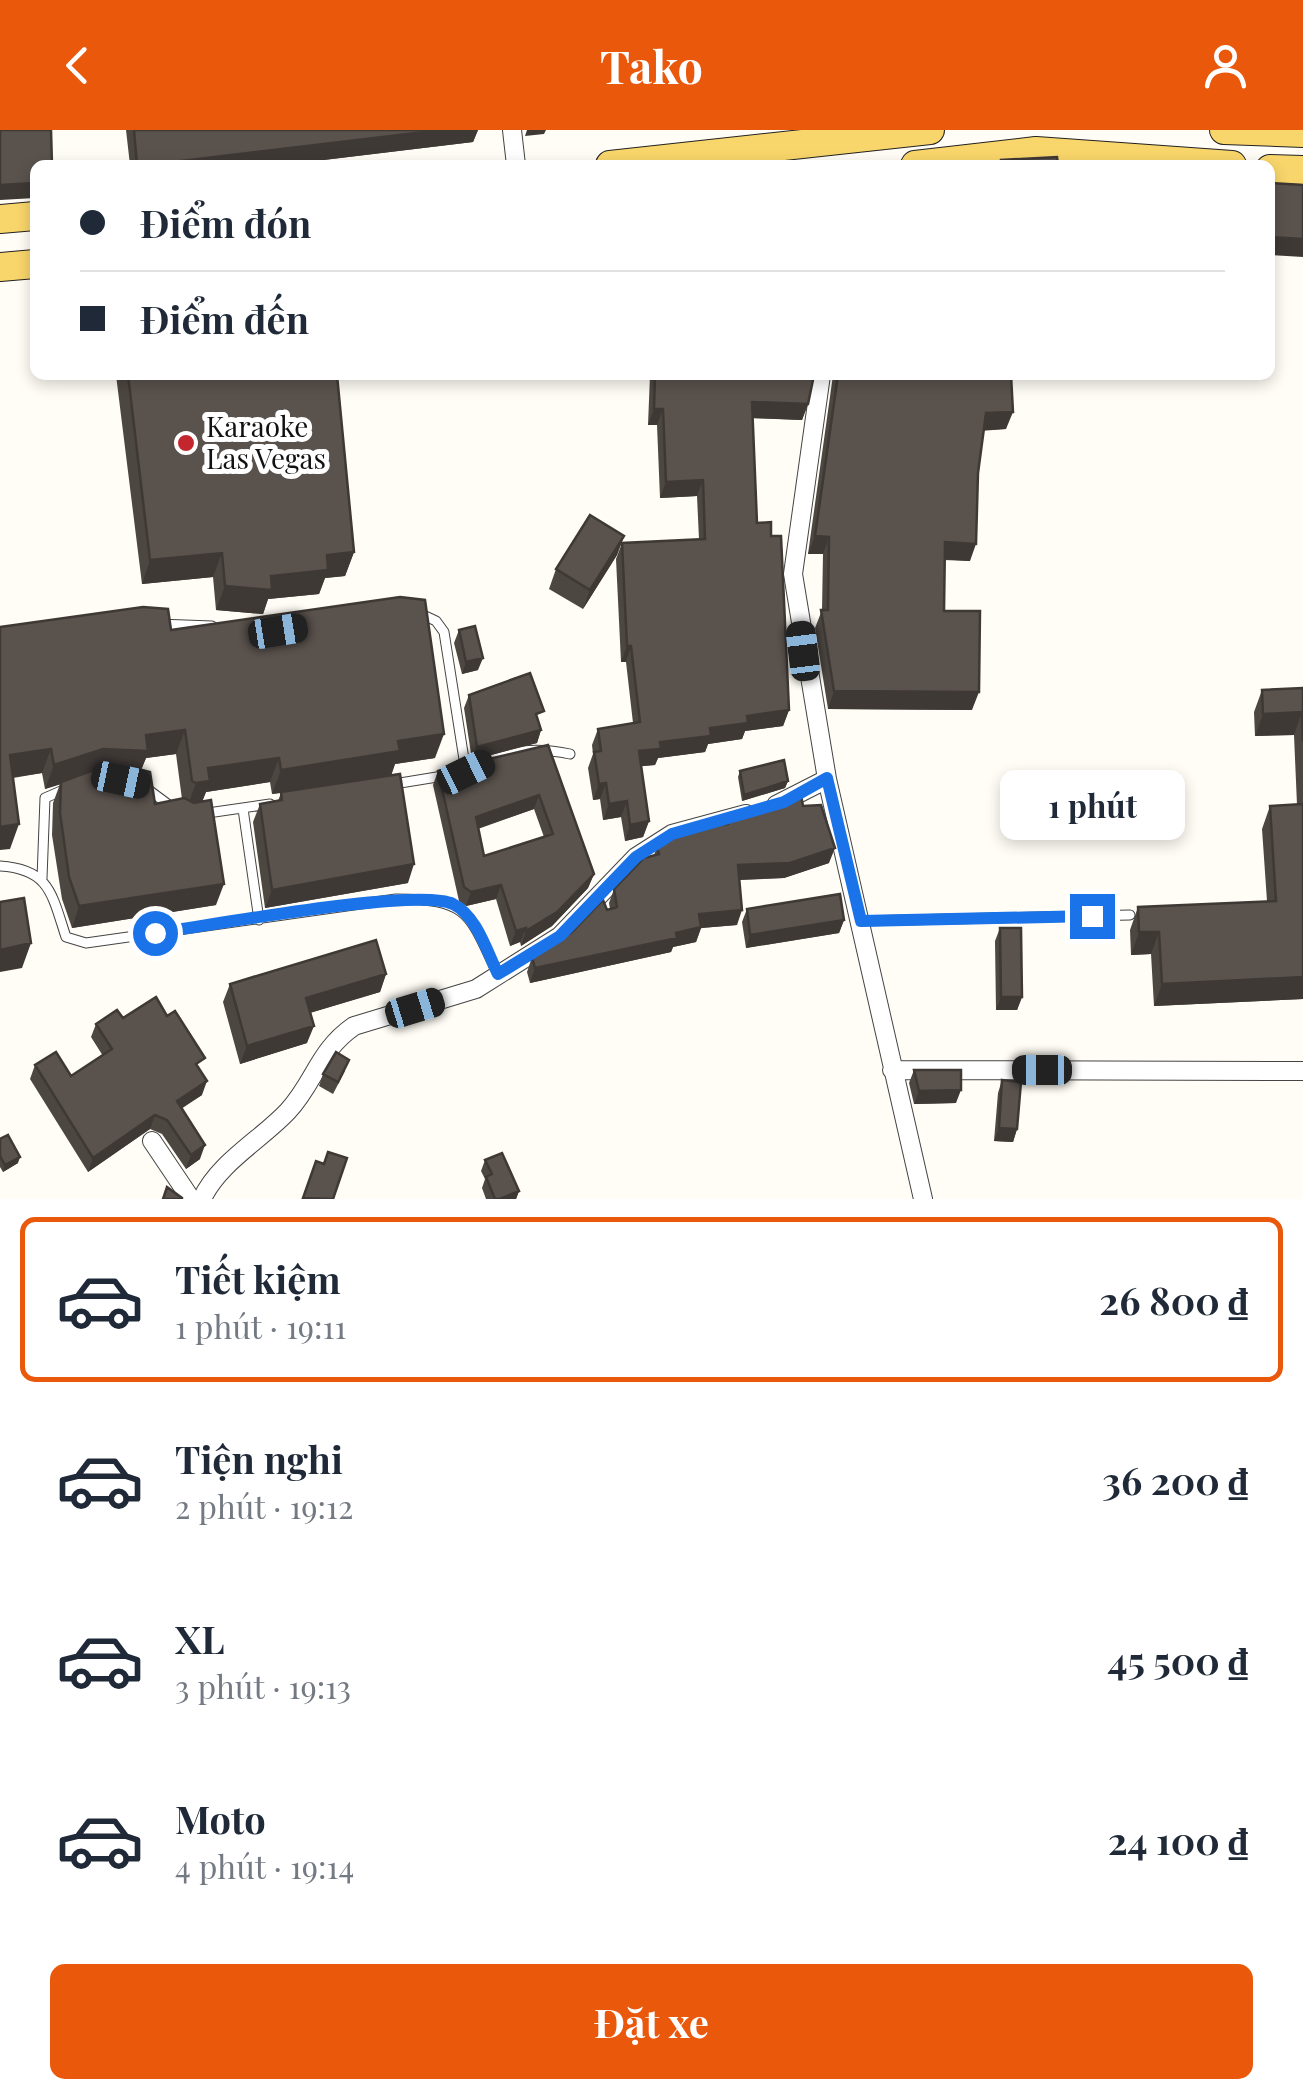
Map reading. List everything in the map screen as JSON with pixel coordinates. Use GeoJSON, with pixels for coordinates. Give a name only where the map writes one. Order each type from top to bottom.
{"type":"FeatureCollection","features":[{"type":"Feature","properties":{"kind":"main road"},"geometry":{"type":"LineString","coordinates":[[651,160],[930,130]]}},
{"type":"Feature","properties":{"kind":"main road"},"geometry":{"type":"LineString","coordinates":[[1224,130],[1303,133]]}},
{"type":"Feature","properties":{"kind":"main road"},"geometry":{"type":"LineString","coordinates":[[849,136],[851,160]]}},
{"type":"Feature","properties":{"kind":"main road"},"geometry":{"type":"LineString","coordinates":[[958,160],[1036,151],[1162,160]]}},
{"type":"Feature","properties":{"kind":"main road"},"geometry":{"type":"LineString","coordinates":[[1275,169],[1303,170]]}},
{"type":"Feature","properties":{"kind":"main road"},"geometry":{"type":"LineString","coordinates":[[0,219],[30,216]]}},
{"type":"Feature","properties":{"kind":"main road"},"geometry":{"type":"LineString","coordinates":[[0,267],[30,264]]}},
{"type":"Feature","properties":{"kind":"street"},"geometry":{"type":"LineString","coordinates":[[512,130],[515,160]]}},
{"type":"Feature","properties":{"kind":"street"},"geometry":{"type":"LineString","coordinates":[[820,380],[793,574],[827,778],[922,1199]]}},
{"type":"Feature","properties":{"kind":"street"},"geometry":{"type":"LineString","coordinates":[[202,1199],[218,1175],[292,1108],[325,1050],[354,1026],[476,989],[560,936],[636,857],[672,834],[784,802],[827,778]]}},
{"type":"Feature","properties":{"kind":"street"},"geometry":{"type":"LineString","coordinates":[[892,1070],[1303,1071]]}},
{"type":"Feature","properties":{"kind":"street"},"geometry":{"type":"LineString","coordinates":[[152,1142],[191,1199]]}},
{"type":"Feature","properties":{"kind":"lane"},"geometry":{"type":"LineString","coordinates":[[406,613],[436,622],[444,632],[466,772]]}},
{"type":"Feature","properties":{"kind":"lane"},"geometry":{"type":"LineString","coordinates":[[140,624],[222,627]]}},
{"type":"Feature","properties":{"kind":"lane"},"geometry":{"type":"LineString","coordinates":[[373,788],[466,772],[506,752],[548,750],[570,754]]}},
{"type":"Feature","properties":{"kind":"lane"},"geometry":{"type":"LineString","coordinates":[[133,783],[145,786],[186,816],[280,802]]}},
{"type":"Feature","properties":{"kind":"lane"},"geometry":{"type":"LineString","coordinates":[[76,787],[45,798],[42,878],[66,937],[86,942],[396,899],[439,899],[457,906],[475,926],[498,974]]}},
{"type":"Feature","properties":{"kind":"lane"},"geometry":{"type":"LineString","coordinates":[[243,808],[258,920]]}},
{"type":"Feature","properties":{"kind":"lane"},"geometry":{"type":"LineString","coordinates":[[0,866],[26,867],[42,878]]}},
{"type":"Feature","properties":{"kind":"lane"},"geometry":{"type":"LineString","coordinates":[[861,921],[1130,915]]}},
{"type":"Feature","properties":{"kind":"building"},"geometry":{"type":"Polygon","coordinates":[[[0,130],[51,130],[52,160],[30,160],[30,183],[0,185],[0,130]]]}},
{"type":"Feature","properties":{"kind":"building"},"geometry":{"type":"Polygon","coordinates":[[[134,130],[441,130],[190,160],[137,160],[134,130]]]}},
{"type":"Feature","properties":{"kind":"building"},"geometry":{"type":"Polygon","coordinates":[[[1057,157],[1057,160],[1001,160],[1057,157]]]}},
{"type":"Feature","properties":{"kind":"building"},"geometry":{"type":"Polygon","coordinates":[[[1275,183],[1303,185],[1303,239],[1275,237],[1275,183]]]}},
{"type":"Feature","properties":{"kind":"building"},"geometry":{"type":"Polygon","coordinates":[[[129,380],[337,380],[354,552],[327,555],[328,570],[271,576],[272,590],[225,586],[222,553],[150,560],[129,380]]]}},
{"type":"Feature","properties":{"kind":"building"},"geometry":{"type":"Polygon","coordinates":[[[655,380],[813,380],[808,404],[752,402],[757,523],[771,522],[771,536],[781,536],[789,710],[747,716],[748,723],[710,728],[711,736],[660,742],[661,749],[639,751],[649,821],[630,825],[627,801],[609,804],[606,783],[599,784],[594,752],[601,751],[598,729],[640,722],[631,646],[627,646],[622,543],[705,539],[703,480],[666,482],[663,409],[654,409],[655,380]]]}},
{"type":"Feature","properties":{"kind":"building"},"geometry":{"type":"Polygon","coordinates":[[[837,380],[1011,380],[1013,412],[986,413],[978,473],[976,544],[945,542],[944,611],[980,611],[979,692],[834,691],[821,610],[828,610],[829,537],[815,536],[837,380]]]}},
{"type":"Feature","properties":{"kind":"building"},"geometry":{"type":"Polygon","coordinates":[[[590,515],[624,536],[590,590],[556,569],[590,515]]]}},
{"type":"Feature","properties":{"kind":"building"},"geometry":{"type":"Polygon","coordinates":[[[400,597],[425,600],[444,734],[398,741],[400,751],[281,770],[279,758],[208,768],[210,781],[196,783],[192,781],[185,730],[146,735],[148,751],[103,749],[54,765],[51,749],[10,755],[19,824],[0,827],[0,627],[143,607],[168,609],[171,630],[400,597]]]}},
{"type":"Feature","properties":{"kind":"building"},"geometry":{"type":"Polygon","coordinates":[[[475,626],[483,658],[466,662],[459,630],[475,626]]]}},
{"type":"Feature","properties":{"kind":"building"},"geometry":{"type":"Polygon","coordinates":[[[530,673],[544,711],[536,714],[541,730],[477,747],[469,695],[530,673]]]}},
{"type":"Feature","properties":{"kind":"building"},"geometry":{"type":"Polygon","coordinates":[[[1303,688],[1303,742],[1302,712],[1263,714],[1262,690],[1303,688]]]}},
{"type":"Feature","properties":{"kind":"building"},"geometry":{"type":"Polygon","coordinates":[[[548,745],[594,874],[557,912],[526,931],[516,931],[501,885],[471,892],[464,887],[438,771],[548,745]],[[539,795],[476,817],[484,856],[553,834],[539,795]]]}},
{"type":"Feature","properties":{"kind":"building"},"geometry":{"type":"Polygon","coordinates":[[[784,760],[788,781],[744,795],[740,771],[784,760]]]}},
{"type":"Feature","properties":{"kind":"building"},"geometry":{"type":"Polygon","coordinates":[[[130,767],[150,772],[155,804],[184,798],[194,803],[211,800],[224,884],[79,906],[69,877],[60,813],[61,782],[91,771],[130,767]]]}},
{"type":"Feature","properties":{"kind":"building"},"geometry":{"type":"Polygon","coordinates":[[[400,774],[414,864],[272,890],[260,804],[282,800],[281,792],[400,774]]]}},
{"type":"Feature","properties":{"kind":"building"},"geometry":{"type":"Polygon","coordinates":[[[801,795],[803,806],[821,805],[835,848],[790,863],[738,865],[742,910],[699,914],[701,927],[676,933],[677,938],[535,968],[532,957],[572,932],[603,900],[607,910],[617,907],[614,889],[644,858],[659,854],[657,847],[695,827],[728,824],[727,818],[801,795]]]}},
{"type":"Feature","properties":{"kind":"building"},"geometry":{"type":"Polygon","coordinates":[[[1303,804],[1303,977],[1162,984],[1159,932],[1139,932],[1138,907],[1276,901],[1270,806],[1303,804]]]}},
{"type":"Feature","properties":{"kind":"building"},"geometry":{"type":"Polygon","coordinates":[[[840,894],[844,920],[750,935],[747,909],[840,894]]]}},
{"type":"Feature","properties":{"kind":"building"},"geometry":{"type":"Polygon","coordinates":[[[24,898],[31,943],[0,950],[0,902],[24,898]]]}},
{"type":"Feature","properties":{"kind":"building"},"geometry":{"type":"Polygon","coordinates":[[[1000,928],[1021,928],[1022,997],[1001,997],[1000,928]]]}},
{"type":"Feature","properties":{"kind":"building"},"geometry":{"type":"Polygon","coordinates":[[[376,940],[386,974],[306,998],[314,1026],[247,1046],[230,984],[376,940]]]}},
{"type":"Feature","properties":{"kind":"building"},"geometry":{"type":"Polygon","coordinates":[[[156,997],[167,1016],[175,1011],[205,1058],[196,1064],[207,1081],[177,1101],[205,1145],[191,1155],[167,1120],[155,1115],[93,1158],[35,1065],[56,1052],[71,1076],[112,1049],[96,1024],[117,1010],[123,1018],[156,997]]]}},
{"type":"Feature","properties":{"kind":"building"},"geometry":{"type":"Polygon","coordinates":[[[336,1052],[349,1060],[338,1082],[323,1074],[336,1052]]]}},
{"type":"Feature","properties":{"kind":"building"},"geometry":{"type":"Polygon","coordinates":[[[914,1070],[961,1070],[961,1090],[919,1091],[914,1070]]]}},
{"type":"Feature","properties":{"kind":"building"},"geometry":{"type":"Polygon","coordinates":[[[1002,1080],[1021,1082],[1017,1129],[999,1128],[1002,1080]]]}},
{"type":"Feature","properties":{"kind":"building"},"geometry":{"type":"Polygon","coordinates":[[[8,1135],[20,1157],[5,1165],[0,1156],[0,1139],[8,1135]]]}},
{"type":"Feature","properties":{"kind":"building"},"geometry":{"type":"Polygon","coordinates":[[[328,1152],[347,1158],[333,1199],[303,1198],[316,1161],[324,1164],[328,1152]]]}},
{"type":"Feature","properties":{"kind":"building"},"geometry":{"type":"Polygon","coordinates":[[[502,1153],[519,1191],[495,1199],[486,1177],[492,1174],[485,1160],[502,1153]]]}},
{"type":"Feature","properties":{"kind":"building"},"geometry":{"type":"Polygon","coordinates":[[[167,1187],[182,1198],[182,1199],[163,1199],[167,1187]]]}},
{"type":"Feature","properties":{"kind":"place","name":"Karaoke Las Vegas"},"geometry":{"type":"Point","coordinates":[186,443]}},
{"type":"Feature","properties":{"kind":"route"},"geometry":{"type":"LineString","coordinates":[[155,933],[396,899],[439,899],[457,906],[475,926],[498,974],[560,936],[636,857],[672,834],[704,828],[784,802],[827,778],[861,921],[1092,916]]}}]}
